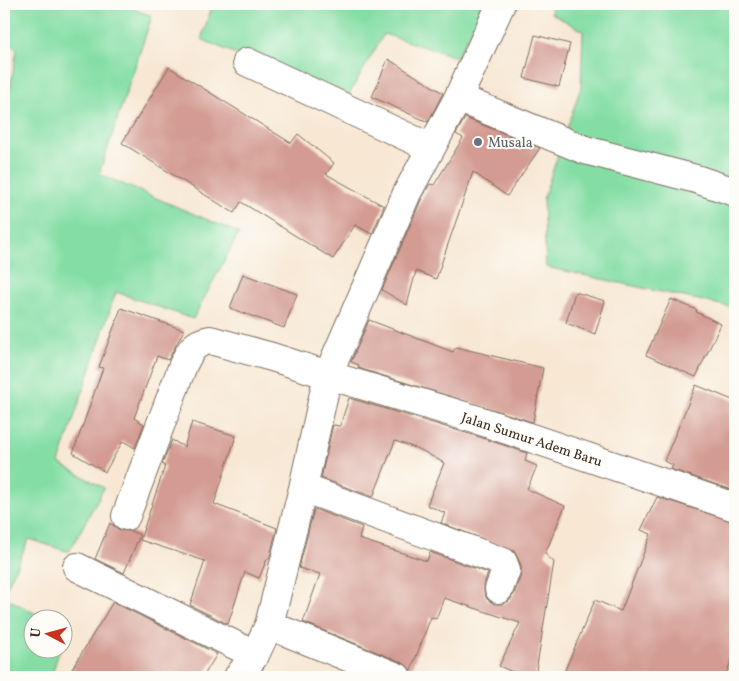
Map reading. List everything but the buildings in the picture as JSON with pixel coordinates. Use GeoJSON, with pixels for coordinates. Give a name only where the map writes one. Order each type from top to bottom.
{"type":"FeatureCollection","features":[{"type":"Feature","properties":{"kind":"street"},"geometry":{"type":"LineString","coordinates":[[238,677],[254,655],[269,625],[303,488],[328,375],[407,193],[458,98],[502,4]]}},
{"type":"Feature","properties":{"kind":"street"},"geometry":{"type":"LineString","coordinates":[[247,62],[431,148]]}},
{"type":"Feature","properties":{"kind":"street"},"geometry":{"type":"LineString","coordinates":[[458,98],[585,150],[696,179],[735,192]]}},
{"type":"Feature","properties":{"kind":"street","name":"Jalan Sumur Adem Baru"},"geometry":{"type":"LineString","coordinates":[[126,516],[183,365],[192,348],[201,342],[210,340],[481,420],[735,507]]}},
{"type":"Feature","properties":{"kind":"street"},"geometry":{"type":"LineString","coordinates":[[303,488],[503,562],[506,570],[499,589]]}},
{"type":"Feature","properties":{"kind":"street"},"geometry":{"type":"LineString","coordinates":[[77,567],[254,655]]}},
{"type":"Feature","properties":{"kind":"street"},"geometry":{"type":"LineString","coordinates":[[269,625],[397,677]]}},
{"type":"Feature","properties":{"kind":"green space"},"geometry":{"type":"Polygon","coordinates":[[[4,4],[120,4],[152,16],[99,174],[239,233],[193,319],[116,292],[59,463],[104,488],[69,552],[29,539],[4,593],[4,122],[17,49],[4,42],[4,4]]]}},
{"type":"Feature","properties":{"kind":"green space"},"geometry":{"type":"Polygon","coordinates":[[[213,4],[481,4],[477,20],[456,57],[384,34],[345,101],[201,39],[213,4]]]}},
{"type":"Feature","properties":{"kind":"green space"},"geometry":{"type":"Polygon","coordinates":[[[552,4],[735,4],[735,308],[546,267],[543,199],[581,87],[583,31],[551,13],[552,4]]]}},
{"type":"Feature","properties":{"kind":"green space"},"geometry":{"type":"Polygon","coordinates":[[[4,597],[25,608],[22,608],[22,658],[57,658],[51,677],[4,677],[4,597]]]}},
{"type":"Feature","properties":{"kind":"place","name":"Musala"},"geometry":{"type":"Point","coordinates":[478,142]}}]}
